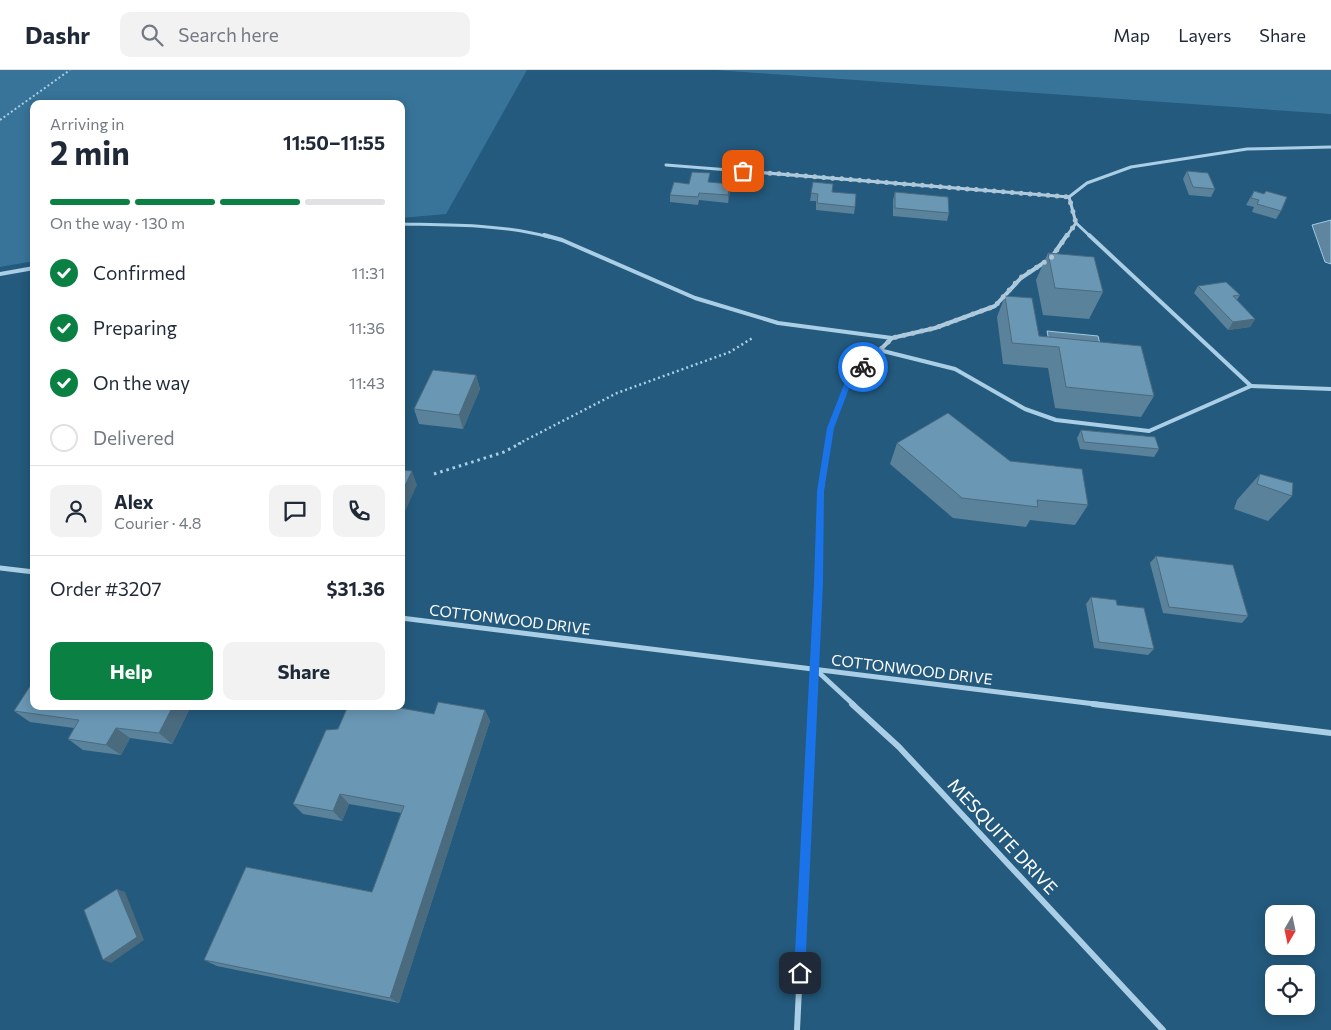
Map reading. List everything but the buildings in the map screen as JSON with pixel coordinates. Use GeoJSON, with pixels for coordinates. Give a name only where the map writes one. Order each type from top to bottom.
{"type":"FeatureCollection","features":[{"type":"Feature","properties":{"kind":"street"},"geometry":{"type":"LineString","coordinates":[[666,165],[1069,197],[1087,184],[1130,167],[1247,150],[1331,147]]}},
{"type":"Feature","properties":{"kind":"street"},"geometry":{"type":"LineString","coordinates":[[1069,197],[1076,223],[1251,386]]}},
{"type":"Feature","properties":{"kind":"street"},"geometry":{"type":"LineString","coordinates":[[405,224],[478,226],[530,232],[562,240],[695,298],[778,323],[892,338],[935,328],[995,306],[1020,278],[1051,258],[1076,223]]}},
{"type":"Feature","properties":{"kind":"street"},"geometry":{"type":"LineString","coordinates":[[0,274],[30,269]]}},
{"type":"Feature","properties":{"kind":"street"},"geometry":{"type":"LineString","coordinates":[[797,1030],[815,669],[820,491],[830,428],[848,382],[892,338]]}},
{"type":"Feature","properties":{"kind":"street"},"geometry":{"type":"LineString","coordinates":[[879,350],[955,369],[1025,409],[1056,420],[1149,431],[1251,386],[1331,389]]}},
{"type":"Feature","properties":{"kind":"street"},"geometry":{"type":"LineString","coordinates":[[0,568],[30,572]]}},
{"type":"Feature","properties":{"kind":"street","name":"COTTONWOOD DRIVE"},"geometry":{"type":"LineString","coordinates":[[405,618],[1331,733]]}},
{"type":"Feature","properties":{"kind":"street","name":"MESQUITE DRIVE"},"geometry":{"type":"LineString","coordinates":[[815,669],[899,747],[1162,1030]]}},
{"type":"Feature","properties":{"kind":"path"},"geometry":{"type":"LineString","coordinates":[[0,120],[70,70]]}},
{"type":"Feature","properties":{"kind":"path"},"geometry":{"type":"LineString","coordinates":[[434,474],[504,452],[617,393],[730,352],[778,323]]}},
{"type":"Feature","properties":{"kind":"shaded area"},"geometry":{"type":"Polygon","coordinates":[[[0,70],[527,70],[446,214],[405,218],[405,100],[30,100],[30,262],[0,267],[0,70]]]}},
{"type":"Feature","properties":{"kind":"shaded area"},"geometry":{"type":"Polygon","coordinates":[[[715,70],[1331,70],[1331,114],[715,70]]]}},
{"type":"Feature","properties":{"kind":"shaded area"},"geometry":{"type":"Polygon","coordinates":[[[1331,220],[1331,264],[1325,262],[1312,225],[1331,220]]]}},
{"type":"Feature","properties":{"kind":"shaded area"},"geometry":{"type":"Polygon","coordinates":[[[1047,331],[1098,336],[1102,352],[1050,347],[1047,331]]]}},
{"type":"Feature","properties":{"kind":"way so far"},"geometry":{"type":"LineString","coordinates":[[743,171],[1069,197],[1076,223],[1051,258],[1020,278],[995,306],[935,328],[892,338],[863,367]]}},
{"type":"Feature","properties":{"kind":"route"},"geometry":{"type":"LineString","coordinates":[[800,973],[819,583],[820,491],[830,428],[848,382],[863,367]]}}]}
